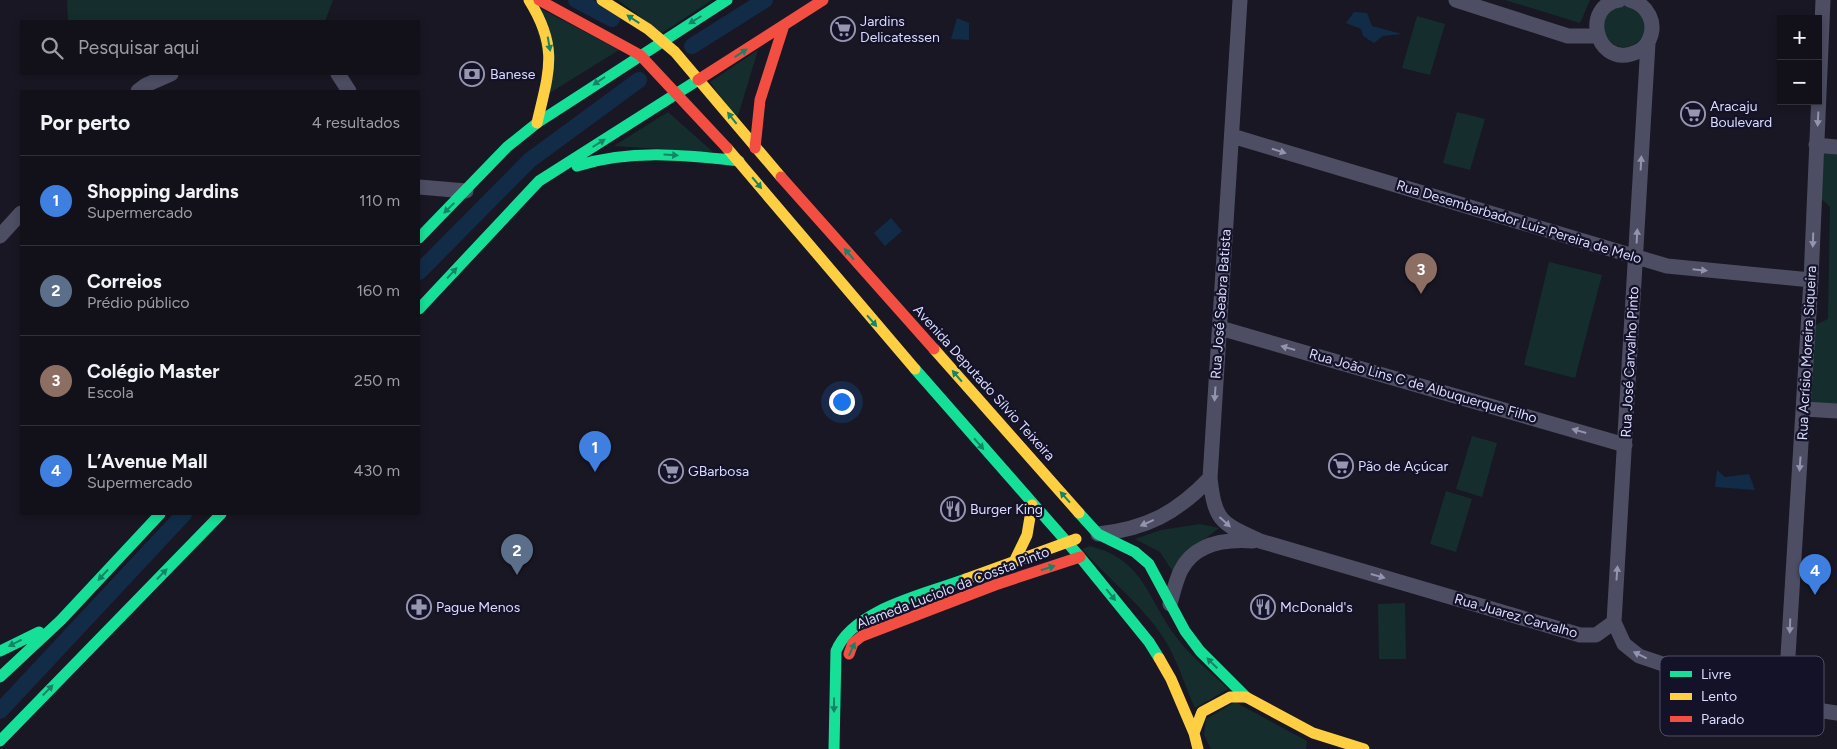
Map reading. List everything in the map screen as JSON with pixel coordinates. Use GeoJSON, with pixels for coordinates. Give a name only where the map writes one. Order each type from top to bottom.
{"type":"FeatureCollection","features":[{"type":"Feature","properties":{"kind":"main road"},"geometry":{"type":"LineString","coordinates":[[529,0],[545,26],[550,42],[551,60],[537,123]]}},
{"type":"Feature","properties":{"kind":"main road"},"geometry":{"type":"LineString","coordinates":[[539,0],[640,55],[739,161],[842,287],[1032,505],[1080,557],[1149,642],[1171,679],[1194,733],[1198,749]]}},
{"type":"Feature","properties":{"kind":"main road"},"geometry":{"type":"LineString","coordinates":[[602,0],[636,20],[662,40]]}},
{"type":"Feature","properties":{"kind":"main road"},"geometry":{"type":"LineString","coordinates":[[420,237],[507,147],[537,123],[662,40],[727,0]]}},
{"type":"Feature","properties":{"kind":"main road"},"geometry":{"type":"LineString","coordinates":[[420,308],[540,181],[823,0]]}},
{"type":"Feature","properties":{"kind":"main road"},"geometry":{"type":"LineString","coordinates":[[755,148],[756,116],[761,89],[784,25]]}},
{"type":"Feature","properties":{"kind":"main road","name":"Avenida Deputado Sílvio Teixeira"},"geometry":{"type":"LineString","coordinates":[[662,40],[700,80],[755,148],[1098,534],[1143,558],[1149,564],[1185,631],[1200,651],[1246,697],[1313,738],[1364,749]]}},
{"type":"Feature","properties":{"kind":"main road"},"geometry":{"type":"LineString","coordinates":[[540,181],[595,159],[622,154],[649,153],[739,161]]}},
{"type":"Feature","properties":{"kind":"main road"},"geometry":{"type":"LineString","coordinates":[[1014,562],[1024,546],[1030,530],[1032,505]]}},
{"type":"Feature","properties":{"kind":"main road"},"geometry":{"type":"LineString","coordinates":[[0,677],[61,620],[159,515]]}},
{"type":"Feature","properties":{"kind":"main road"},"geometry":{"type":"LineString","coordinates":[[0,741],[6,724],[221,515]]}},
{"type":"Feature","properties":{"kind":"main road","name":"Alameda Luciolo da Cossta Pinto"},"geometry":{"type":"LineString","coordinates":[[834,749],[836,651],[840,640],[850,628],[876,612],[1014,562],[1064,541],[1098,534]]}},
{"type":"Feature","properties":{"kind":"main road","name":"Alameda Luciolo da Cossta Pinto"},"geometry":{"type":"LineString","coordinates":[[847,701],[846,666],[853,643],[862,636],[995,585],[1080,557]]}},
{"type":"Feature","properties":{"kind":"main road"},"geometry":{"type":"LineString","coordinates":[[0,651],[61,620]]}},
{"type":"Feature","properties":{"kind":"main road"},"geometry":{"type":"LineString","coordinates":[[1194,733],[1202,712],[1230,697],[1246,697]]}},
{"type":"Feature","properties":{"kind":"street","name":"Rua José Seabra Batista"},"geometry":{"type":"LineString","coordinates":[[1210,478],[1240,0]]}},
{"type":"Feature","properties":{"kind":"street"},"geometry":{"type":"LineString","coordinates":[[1456,0],[1568,36],[1597,36]]}},
{"type":"Feature","properties":{"kind":"street"},"geometry":{"type":"LineString","coordinates":[[1619,0],[1603,6],[1596,28],[1597,36],[1608,50],[1625,55],[1642,49],[1648,43]]}},
{"type":"Feature","properties":{"kind":"street"},"geometry":{"type":"LineString","coordinates":[[1630,0],[1640,4],[1651,18]]}},
{"type":"Feature","properties":{"kind":"street"},"geometry":{"type":"LineString","coordinates":[[1651,18],[1652,0]]}},
{"type":"Feature","properties":{"kind":"street","name":"Rua Acrísio Moreira Siqueira"},"geometry":{"type":"LineString","coordinates":[[1787,656],[1804,409],[1823,0]]}},
{"type":"Feature","properties":{"kind":"street","name":"Rua José Carvalho Pinto"},"geometry":{"type":"LineString","coordinates":[[1614,622],[1626,445],[1648,43],[1652,27],[1651,18]]}},
{"type":"Feature","properties":{"kind":"street"},"geometry":{"type":"LineString","coordinates":[[139,90],[169,75]]}},
{"type":"Feature","properties":{"kind":"street"},"geometry":{"type":"LineString","coordinates":[[339,75],[347,90]]}},
{"type":"Feature","properties":{"kind":"street","name":"Rua Desembarbador Luiz Pereira de Melo"},"geometry":{"type":"LineString","coordinates":[[1232,136],[1667,266],[1811,280]]}},
{"type":"Feature","properties":{"kind":"street"},"geometry":{"type":"LineString","coordinates":[[1816,146],[1837,146]]}},
{"type":"Feature","properties":{"kind":"street"},"geometry":{"type":"LineString","coordinates":[[420,187],[466,191]]}},
{"type":"Feature","properties":{"kind":"street"},"geometry":{"type":"LineString","coordinates":[[0,236],[20,214]]}},
{"type":"Feature","properties":{"kind":"street","name":"Rua João Lins C de Albuquerque Filho"},"geometry":{"type":"LineString","coordinates":[[1220,328],[1626,445]]}},
{"type":"Feature","properties":{"kind":"street"},"geometry":{"type":"LineString","coordinates":[[1804,409],[1837,411]]}},
{"type":"Feature","properties":{"kind":"street"},"geometry":{"type":"LineString","coordinates":[[1098,534],[1120,532],[1142,526],[1174,511],[1190,499],[1210,478]]}},
{"type":"Feature","properties":{"kind":"street","name":"Rua Juarez Carvalho"},"geometry":{"type":"LineString","coordinates":[[1210,478],[1213,502],[1218,515],[1229,527],[1260,541],[1580,635],[1596,636],[1614,622]]}},
{"type":"Feature","properties":{"kind":"street"},"geometry":{"type":"LineString","coordinates":[[1170,604],[1181,570],[1192,556],[1203,548],[1218,542],[1237,540],[1260,541]]}},
{"type":"Feature","properties":{"kind":"street"},"geometry":{"type":"LineString","coordinates":[[1614,622],[1624,644],[1639,656],[1660,663]]}},
{"type":"Feature","properties":{"kind":"street"},"geometry":{"type":"LineString","coordinates":[[1824,711],[1837,713]]}},
{"type":"Feature","properties":{"kind":"green space"},"geometry":{"type":"Polygon","coordinates":[[[67,0],[333,0],[325,20],[68,20],[67,0]]]}},
{"type":"Feature","properties":{"kind":"green space"},"geometry":{"type":"Polygon","coordinates":[[[618,0],[712,0],[662,33],[618,0]]]}},
{"type":"Feature","properties":{"kind":"green space"},"geometry":{"type":"Polygon","coordinates":[[[1505,0],[1590,0],[1580,23],[1505,0]]]}},
{"type":"Feature","properties":{"kind":"green space"},"geometry":{"type":"Polygon","coordinates":[[[532,4],[619,50],[540,99],[545,64],[532,4]]]}},
{"type":"Feature","properties":{"kind":"green space"},"geometry":{"type":"Polygon","coordinates":[[[1620,5],[1628,5],[1639,11],[1645,26],[1639,41],[1628,47],[1620,47],[1609,41],[1603,30],[1603,22],[1609,11],[1620,5]]]}},
{"type":"Feature","properties":{"kind":"green space"},"geometry":{"type":"Polygon","coordinates":[[[1417,16],[1445,24],[1430,75],[1402,68],[1417,16]]]}},
{"type":"Feature","properties":{"kind":"green space"},"geometry":{"type":"Polygon","coordinates":[[[758,50],[737,119],[710,82],[758,50]]]}},
{"type":"Feature","properties":{"kind":"green space"},"geometry":{"type":"Polygon","coordinates":[[[668,112],[713,152],[614,146],[668,112]]]}},
{"type":"Feature","properties":{"kind":"green space"},"geometry":{"type":"Polygon","coordinates":[[[1457,112],[1485,119],[1470,170],[1443,163],[1457,112]]]}},
{"type":"Feature","properties":{"kind":"green space"},"geometry":{"type":"Polygon","coordinates":[[[1816,145],[1837,147],[1837,411],[1804,409],[1809,328],[1828,319],[1830,207],[1814,192],[1816,145]]]}},
{"type":"Feature","properties":{"kind":"green space"},"geometry":{"type":"Polygon","coordinates":[[[1549,262],[1602,275],[1575,378],[1524,365],[1549,262]]]}},
{"type":"Feature","properties":{"kind":"green space"},"geometry":{"type":"Polygon","coordinates":[[[1472,436],[1497,443],[1482,497],[1456,489],[1472,436]]]}},
{"type":"Feature","properties":{"kind":"green space"},"geometry":{"type":"Polygon","coordinates":[[[1446,491],[1472,499],[1456,552],[1430,544],[1446,491]]]}},
{"type":"Feature","properties":{"kind":"green space"},"geometry":{"type":"Polygon","coordinates":[[[1200,524],[1219,528],[1200,543],[1173,572],[1160,552],[1135,539],[1161,530],[1200,524]]]}},
{"type":"Feature","properties":{"kind":"green space"},"geometry":{"type":"Polygon","coordinates":[[[1090,546],[1108,552],[1123,561],[1134,571],[1177,638],[1228,689],[1195,708],[1173,654],[1160,633],[1140,608],[1082,549],[1090,546]]]}},
{"type":"Feature","properties":{"kind":"green space"},"geometry":{"type":"Polygon","coordinates":[[[1405,603],[1406,659],[1379,659],[1378,604],[1405,603]]]}},
{"type":"Feature","properties":{"kind":"green space"},"geometry":{"type":"Polygon","coordinates":[[[1235,702],[1307,741],[1306,749],[1211,749],[1204,735],[1206,719],[1235,702]]]}},
{"type":"Feature","properties":{"kind":"water"},"geometry":{"type":"Polygon","coordinates":[[[1354,12],[1367,13],[1372,26],[1402,34],[1383,36],[1374,43],[1363,36],[1361,29],[1346,23],[1354,12]]]}},
{"type":"Feature","properties":{"kind":"water"},"geometry":{"type":"Polygon","coordinates":[[[957,18],[969,23],[969,40],[951,39],[957,18]]]}},
{"type":"Feature","properties":{"kind":"water"},"geometry":{"type":"Polygon","coordinates":[[[891,218],[902,231],[885,246],[874,233],[891,218]]]}},
{"type":"Feature","properties":{"kind":"water"},"geometry":{"type":"Polygon","coordinates":[[[1717,470],[1725,477],[1749,474],[1755,490],[1715,487],[1717,470]]]}},
{"type":"Feature","properties":{"kind":"waterway"},"geometry":{"type":"LineString","coordinates":[[576,0],[612,19]]}},
{"type":"Feature","properties":{"kind":"waterway"},"geometry":{"type":"LineString","coordinates":[[692,46],[765,0]]}},
{"type":"Feature","properties":{"kind":"waterway"},"geometry":{"type":"LineString","coordinates":[[420,271],[530,160],[639,80]]}},
{"type":"Feature","properties":{"kind":"waterway"},"geometry":{"type":"LineString","coordinates":[[0,711],[183,515]]}},
{"type":"Feature","properties":{"kind":"traffic: fast"},"geometry":{"type":"LineString","coordinates":[[420,237],[507,147],[537,123],[727,0]]}},
{"type":"Feature","properties":{"kind":"traffic: fast"},"geometry":{"type":"LineString","coordinates":[[420,308],[539,181],[698,80]]}},
{"type":"Feature","properties":{"kind":"traffic: fast"},"geometry":{"type":"LineString","coordinates":[[577,166],[617,157],[637,155],[678,155],[739,161]]}},
{"type":"Feature","properties":{"kind":"traffic: fast"},"geometry":{"type":"LineString","coordinates":[[915,369],[1080,557],[1149,642],[1159,658]]}},
{"type":"Feature","properties":{"kind":"traffic: fast"},"geometry":{"type":"LineString","coordinates":[[1079,513],[1098,534],[1135,552],[1149,564],[1185,631],[1200,651],[1246,697]]}},
{"type":"Feature","properties":{"kind":"traffic: fast"},"geometry":{"type":"LineString","coordinates":[[0,677],[61,620],[159,515]]}},
{"type":"Feature","properties":{"kind":"traffic: fast"},"geometry":{"type":"LineString","coordinates":[[0,741],[220,515]]}},
{"type":"Feature","properties":{"kind":"traffic: fast"},"geometry":{"type":"LineString","coordinates":[[834,749],[836,651],[845,636],[858,624],[892,605],[966,579]]}},
{"type":"Feature","properties":{"kind":"traffic: fast"},"geometry":{"type":"LineString","coordinates":[[0,651],[39,632]]}},
{"type":"Feature","properties":{"kind":"traffic: slow"},"geometry":{"type":"LineString","coordinates":[[529,0],[545,32],[549,60],[548,74],[537,123]]}},
{"type":"Feature","properties":{"kind":"traffic: slow"},"geometry":{"type":"LineString","coordinates":[[602,0],[648,29],[675,52],[781,177]]}},
{"type":"Feature","properties":{"kind":"traffic: slow"},"geometry":{"type":"LineString","coordinates":[[727,148],[915,369]]}},
{"type":"Feature","properties":{"kind":"traffic: slow"},"geometry":{"type":"LineString","coordinates":[[934,349],[1079,513]]}},
{"type":"Feature","properties":{"kind":"traffic: slow"},"geometry":{"type":"LineString","coordinates":[[1014,562],[1027,535],[1032,505]]}},
{"type":"Feature","properties":{"kind":"traffic: slow"},"geometry":{"type":"LineString","coordinates":[[966,579],[1076,539]]}},
{"type":"Feature","properties":{"kind":"traffic: slow"},"geometry":{"type":"LineString","coordinates":[[1159,658],[1171,679],[1194,733]]}},
{"type":"Feature","properties":{"kind":"traffic: slow"},"geometry":{"type":"LineString","coordinates":[[1198,749],[1194,733],[1202,712],[1230,697],[1246,697],[1313,733],[1364,749]]}},
{"type":"Feature","properties":{"kind":"traffic: jam"},"geometry":{"type":"LineString","coordinates":[[539,0],[640,55],[727,148]]}},
{"type":"Feature","properties":{"kind":"traffic: jam"},"geometry":{"type":"LineString","coordinates":[[698,80],[823,0]]}},
{"type":"Feature","properties":{"kind":"traffic: jam"},"geometry":{"type":"LineString","coordinates":[[755,148],[760,100],[784,25]]}},
{"type":"Feature","properties":{"kind":"traffic: jam"},"geometry":{"type":"LineString","coordinates":[[781,177],[934,349]]}},
{"type":"Feature","properties":{"kind":"traffic: jam"},"geometry":{"type":"LineString","coordinates":[[849,654],[853,643],[862,636],[995,585],[1080,557]]}},
{"type":"Feature","properties":{"kind":"place","name":"Jardins Delicatessen"},"geometry":{"type":"Point","coordinates":[843,29]}},
{"type":"Feature","properties":{"kind":"place","name":"Banese"},"geometry":{"type":"Point","coordinates":[472,74]}},
{"type":"Feature","properties":{"kind":"place","name":"Aracaju Boulevard"},"geometry":{"type":"Point","coordinates":[1693,114]}},
{"type":"Feature","properties":{"kind":"place","name":"Colégio Master"},"geometry":{"type":"Point","coordinates":[1421,294]}},
{"type":"Feature","properties":{"kind":"place","name":"Pão de Açúcar"},"geometry":{"type":"Point","coordinates":[1341,466]}},
{"type":"Feature","properties":{"kind":"place","name":"GBarbosa"},"geometry":{"type":"Point","coordinates":[671,471]}},
{"type":"Feature","properties":{"kind":"place","name":"Shopping Jardins"},"geometry":{"type":"Point","coordinates":[595,472]}},
{"type":"Feature","properties":{"kind":"place","name":"Burger King"},"geometry":{"type":"Point","coordinates":[953,509]}},
{"type":"Feature","properties":{"kind":"place","name":"Correios"},"geometry":{"type":"Point","coordinates":[517,575]}},
{"type":"Feature","properties":{"kind":"place","name":"L’Avenue Mall"},"geometry":{"type":"Point","coordinates":[1815,595]}},
{"type":"Feature","properties":{"kind":"place","name":"Pague Menos"},"geometry":{"type":"Point","coordinates":[419,607]}},
{"type":"Feature","properties":{"kind":"place","name":"McDonald's"},"geometry":{"type":"Point","coordinates":[1263,607]}}]}
